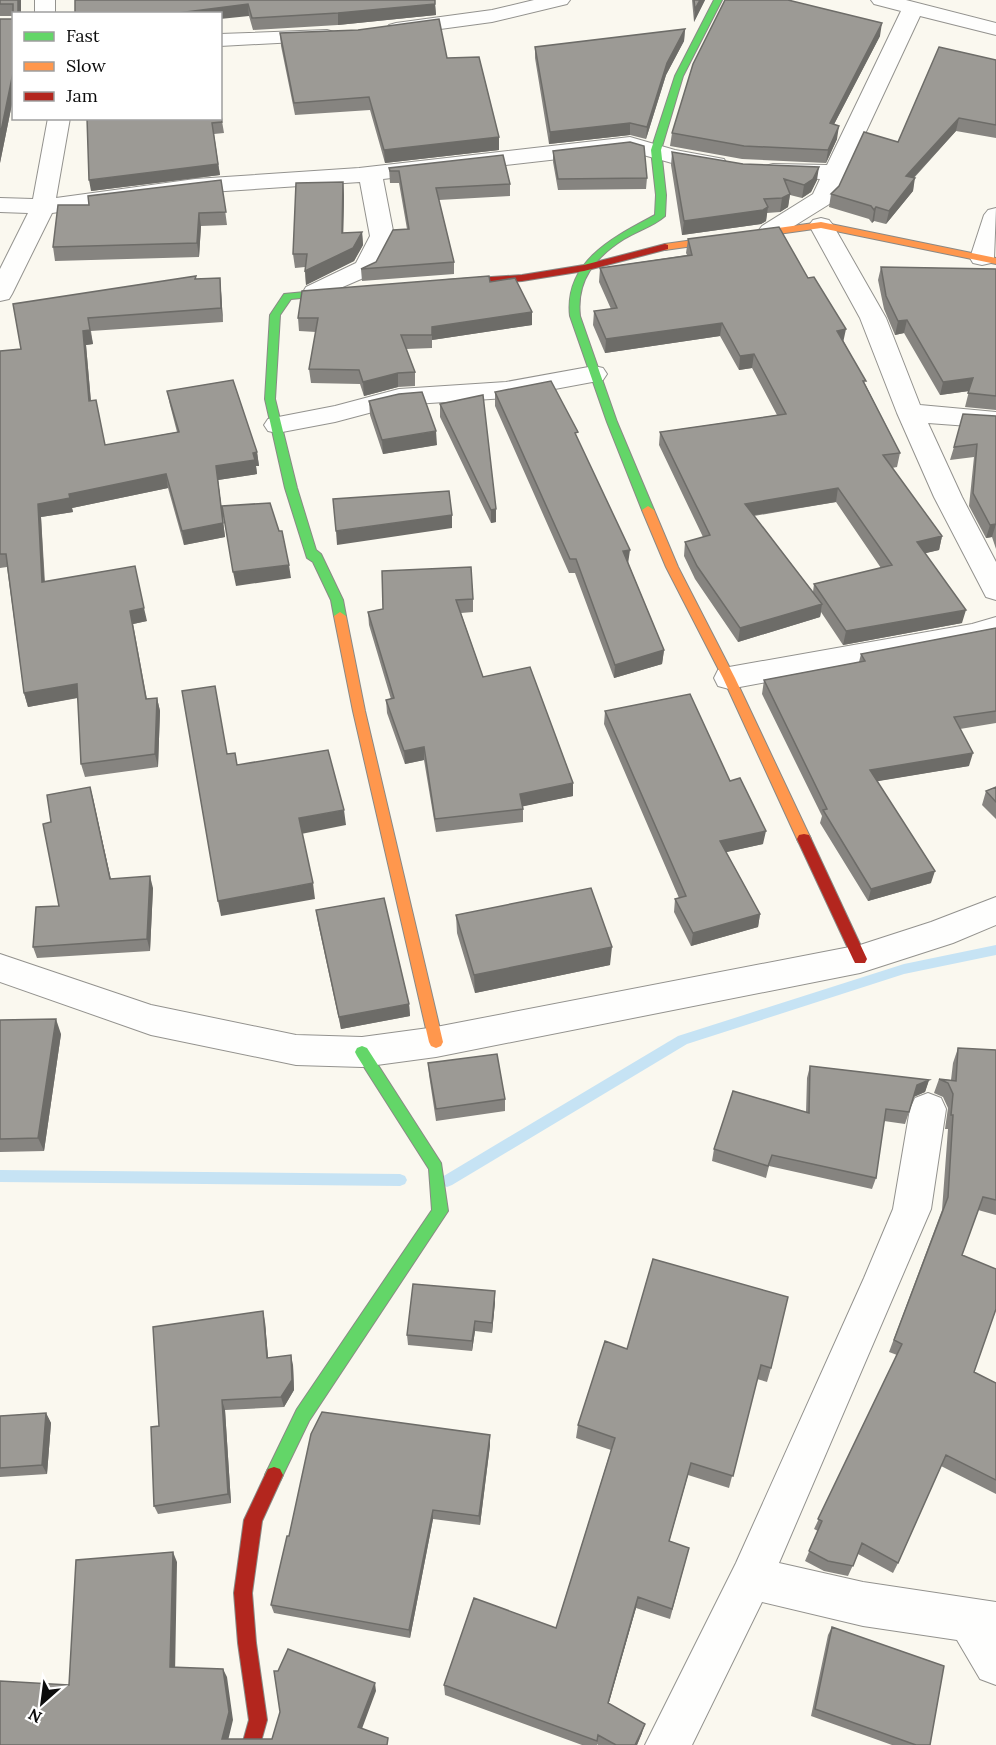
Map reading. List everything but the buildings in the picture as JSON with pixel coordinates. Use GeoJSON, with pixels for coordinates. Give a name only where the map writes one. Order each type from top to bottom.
{"type":"FeatureCollection","features":[{"type":"Feature","properties":{"kind":"street"},"geometry":{"type":"LineString","coordinates":[[381,31],[488,8],[560,0]]}},
{"type":"Feature","properties":{"kind":"street"},"geometry":{"type":"LineString","coordinates":[[718,0],[679,76],[656,150],[661,195],[660,216],[627,233],[584,268],[573,298],[575,316],[594,374],[672,567],[729,678],[860,959]]}},
{"type":"Feature","properties":{"kind":"street"},"geometry":{"type":"LineString","coordinates":[[881,0],[996,29]]}},
{"type":"Feature","properties":{"kind":"street"},"geometry":{"type":"LineString","coordinates":[[770,231],[823,198],[913,9]]}},
{"type":"Feature","properties":{"kind":"street"},"geometry":{"type":"LineString","coordinates":[[222,40],[348,35]]}},
{"type":"Feature","properties":{"kind":"street"},"geometry":{"type":"LineString","coordinates":[[0,294],[43,207],[59,120]]}},
{"type":"Feature","properties":{"kind":"street"},"geometry":{"type":"LineString","coordinates":[[0,205],[43,207],[195,186],[370,174],[630,144],[672,156],[747,169],[834,172]]}},
{"type":"Feature","properties":{"kind":"street"},"geometry":{"type":"LineString","coordinates":[[315,292],[366,268],[382,236],[370,174]]}},
{"type":"Feature","properties":{"kind":"street"},"geometry":{"type":"LineString","coordinates":[[432,284],[522,278],[584,268],[668,246],[821,225],[989,260],[996,215]]}},
{"type":"Feature","properties":{"kind":"street"},"geometry":{"type":"LineString","coordinates":[[821,225],[873,318],[910,413],[948,497],[996,590]]}},
{"type":"Feature","properties":{"kind":"street"},"geometry":{"type":"LineString","coordinates":[[356,291],[315,292],[288,296],[275,315],[270,399],[291,488],[313,558],[315,554],[337,600],[359,711],[436,1042]]}},
{"type":"Feature","properties":{"kind":"street"},"geometry":{"type":"LineString","coordinates":[[277,424],[335,414],[399,398],[506,390],[594,374]]}},
{"type":"Feature","properties":{"kind":"street"},"geometry":{"type":"LineString","coordinates":[[910,413],[996,420]]}},
{"type":"Feature","properties":{"kind":"street"},"geometry":{"type":"LineString","coordinates":[[729,678],[973,634],[996,627]]}},
{"type":"Feature","properties":{"kind":"street"},"geometry":{"type":"LineString","coordinates":[[0,968],[151,1020],[296,1050],[362,1052],[436,1042],[860,959],[941,933],[996,910]]}},
{"type":"Feature","properties":{"kind":"street"},"geometry":{"type":"LineString","coordinates":[[251,1745],[258,1720],[247,1643],[243,1593],[253,1520],[303,1415],[440,1211],[436,1168],[362,1052]]}},
{"type":"Feature","properties":{"kind":"street"},"geometry":{"type":"LineString","coordinates":[[668,1745],[751,1578],[879,1291],[912,1209],[928,1109]]}},
{"type":"Feature","properties":{"kind":"street"},"geometry":{"type":"LineString","coordinates":[[751,1578],[863,1604],[982,1622],[996,1663]]}},
{"type":"Feature","properties":{"kind":"waterway"},"geometry":{"type":"LineString","coordinates":[[447,1181],[683,1040],[904,969],[996,950]]}},
{"type":"Feature","properties":{"kind":"waterway"},"geometry":{"type":"LineString","coordinates":[[0,1176],[400,1180]]}},
{"type":"Feature","properties":{"kind":"traffic: fast"},"geometry":{"type":"LineString","coordinates":[[648,510],[612,422],[575,316],[573,299],[577,282],[595,258],[619,238],[660,216],[661,195],[656,150],[679,76],[718,0]]}},
{"type":"Feature","properties":{"kind":"traffic: fast"},"geometry":{"type":"LineString","coordinates":[[340,616],[337,600],[315,554],[313,558],[291,488],[270,399],[275,315],[288,296],[347,291]]}},
{"type":"Feature","properties":{"kind":"traffic: fast"},"geometry":{"type":"LineString","coordinates":[[274,1475],[303,1415],[440,1211],[436,1168],[362,1052]]}},
{"type":"Feature","properties":{"kind":"traffic: slow"},"geometry":{"type":"LineString","coordinates":[[665,247],[821,225],[996,261]]}},
{"type":"Feature","properties":{"kind":"traffic: slow"},"geometry":{"type":"LineString","coordinates":[[648,510],[672,567],[729,678],[804,839]]}},
{"type":"Feature","properties":{"kind":"traffic: slow"},"geometry":{"type":"LineString","coordinates":[[340,616],[359,711],[436,1042]]}},
{"type":"Feature","properties":{"kind":"traffic: jam"},"geometry":{"type":"LineString","coordinates":[[446,283],[522,278],[584,268],[665,247]]}},
{"type":"Feature","properties":{"kind":"traffic: jam"},"geometry":{"type":"LineString","coordinates":[[804,839],[860,959]]}},
{"type":"Feature","properties":{"kind":"traffic: jam"},"geometry":{"type":"LineString","coordinates":[[251,1745],[258,1720],[247,1643],[243,1593],[253,1520],[274,1475]]}}]}
